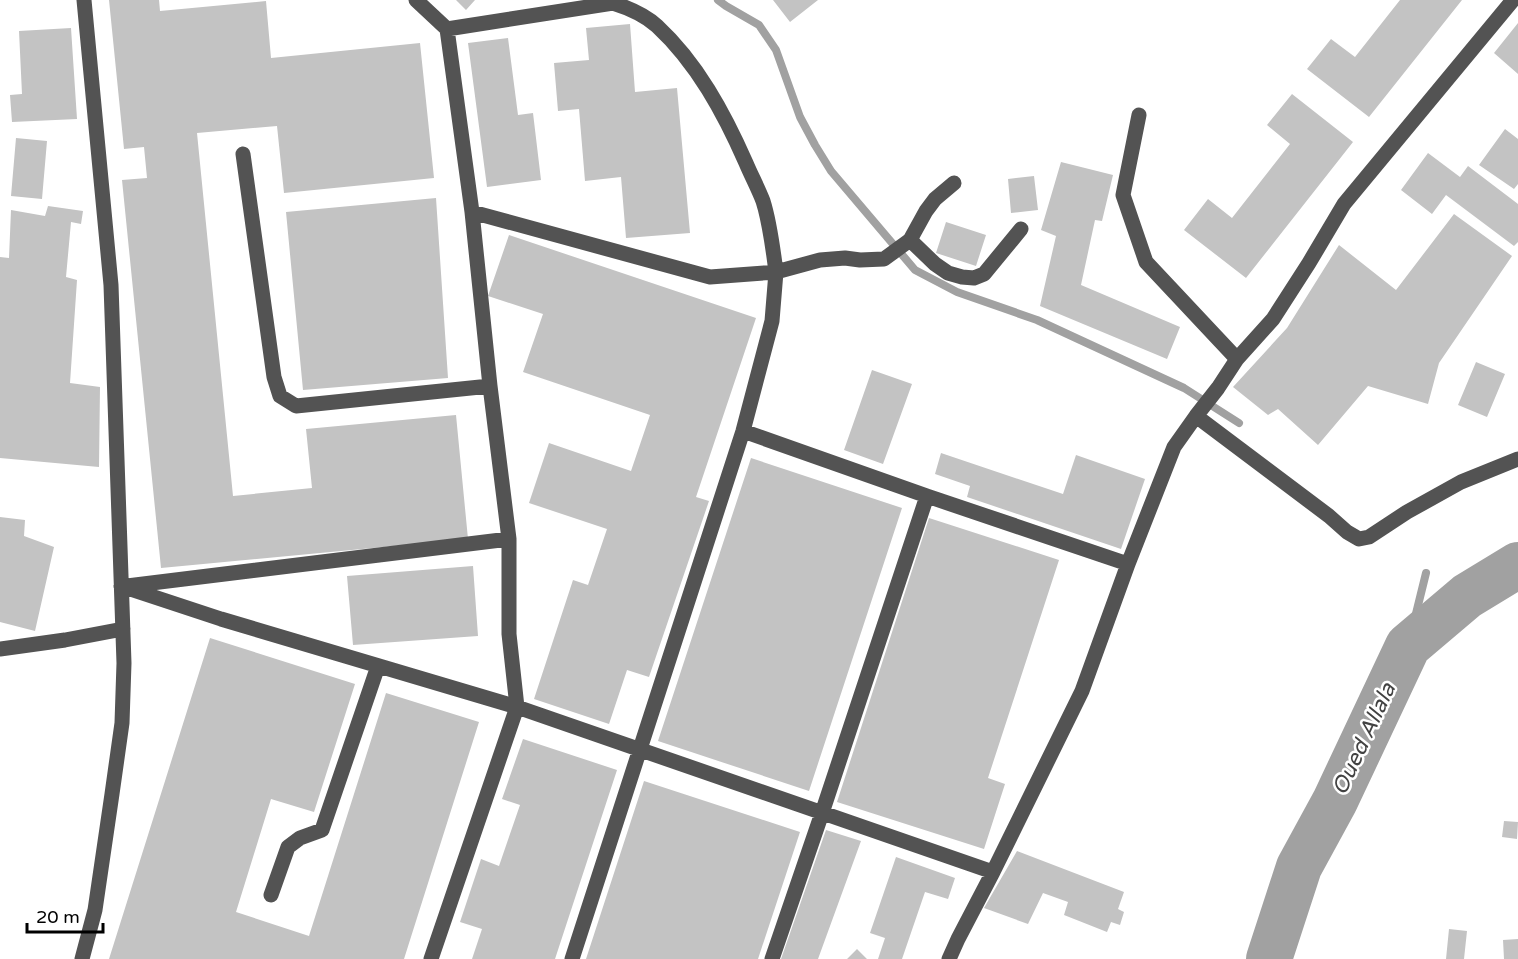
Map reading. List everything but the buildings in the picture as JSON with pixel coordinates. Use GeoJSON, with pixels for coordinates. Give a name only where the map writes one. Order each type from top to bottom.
{"type":"FeatureCollection","features":[{"type":"Feature","properties":{"kind":"street"},"geometry":{"type":"LineString","coordinates":[[82,959],[95,910],[122,723],[124,663],[111,285],[84,0]]}},
{"type":"Feature","properties":{"kind":"street"},"geometry":{"type":"LineString","coordinates":[[416,0],[447,29],[472,212],[509,539],[509,634],[517,707],[431,959]]}},
{"type":"Feature","properties":{"kind":"street"},"geometry":{"type":"LineString","coordinates":[[950,959],[1082,691],[1174,447],[1237,359],[1273,319],[1344,204],[1513,0]]}},
{"type":"Feature","properties":{"kind":"street"},"geometry":{"type":"LineString","coordinates":[[447,29],[613,3],[634,5],[657,25],[694,67],[720,109],[763,201],[777,273],[772,321],[743,431],[572,959]]}},
{"type":"Feature","properties":{"kind":"street"},"geometry":{"type":"LineString","coordinates":[[1139,115],[1123,195],[1146,262],[1237,359]]}},
{"type":"Feature","properties":{"kind":"street"},"geometry":{"type":"LineString","coordinates":[[243,154],[274,377],[280,396],[296,405],[490,386]]}},
{"type":"Feature","properties":{"kind":"street"},"geometry":{"type":"LineString","coordinates":[[472,212],[710,277],[777,273],[820,261],[846,258],[884,259],[910,240],[931,205],[954,183]]}},
{"type":"Feature","properties":{"kind":"street"},"geometry":{"type":"LineString","coordinates":[[910,240],[948,273],[974,278],[984,274],[1021,229]]}},
{"type":"Feature","properties":{"kind":"street"},"geometry":{"type":"LineString","coordinates":[[1198,413],[1347,532],[1359,539],[1369,537],[1407,512],[1461,482],[1518,459]]}},
{"type":"Feature","properties":{"kind":"street"},"geometry":{"type":"LineString","coordinates":[[743,431],[1128,564]]}},
{"type":"Feature","properties":{"kind":"street"},"geometry":{"type":"LineString","coordinates":[[772,959],[927,496]]}},
{"type":"Feature","properties":{"kind":"street"},"geometry":{"type":"LineString","coordinates":[[121,586],[509,539]]}},
{"type":"Feature","properties":{"kind":"street"},"geometry":{"type":"LineString","coordinates":[[121,586],[221,619],[517,707],[993,872]]}},
{"type":"Feature","properties":{"kind":"street"},"geometry":{"type":"LineString","coordinates":[[0,649],[123,629]]}},
{"type":"Feature","properties":{"kind":"street"},"geometry":{"type":"LineString","coordinates":[[271,895],[288,847],[300,838],[322,830],[378,666]]}},
{"type":"Feature","properties":{"kind":"shaded area"},"geometry":{"type":"Polygon","coordinates":[[[1299,867],[1298,880],[1276,959],[1262,959],[1282,888],[1299,867]]]}},
{"type":"Feature","properties":{"kind":"waterway"},"geometry":{"type":"LineString","coordinates":[[718,0],[759,25],[776,50],[800,117],[831,171],[915,270],[957,292],[1037,320],[1184,388],[1239,423]]}},
{"type":"Feature","properties":{"kind":"waterway","name":"Oued Allala"},"geometry":{"type":"LineString","coordinates":[[1269,959],[1299,867],[1335,801],[1408,646],[1467,596],[1518,565]]}},
{"type":"Feature","properties":{"kind":"waterway"},"geometry":{"type":"LineString","coordinates":[[1408,646],[1426,573]]}}]}
